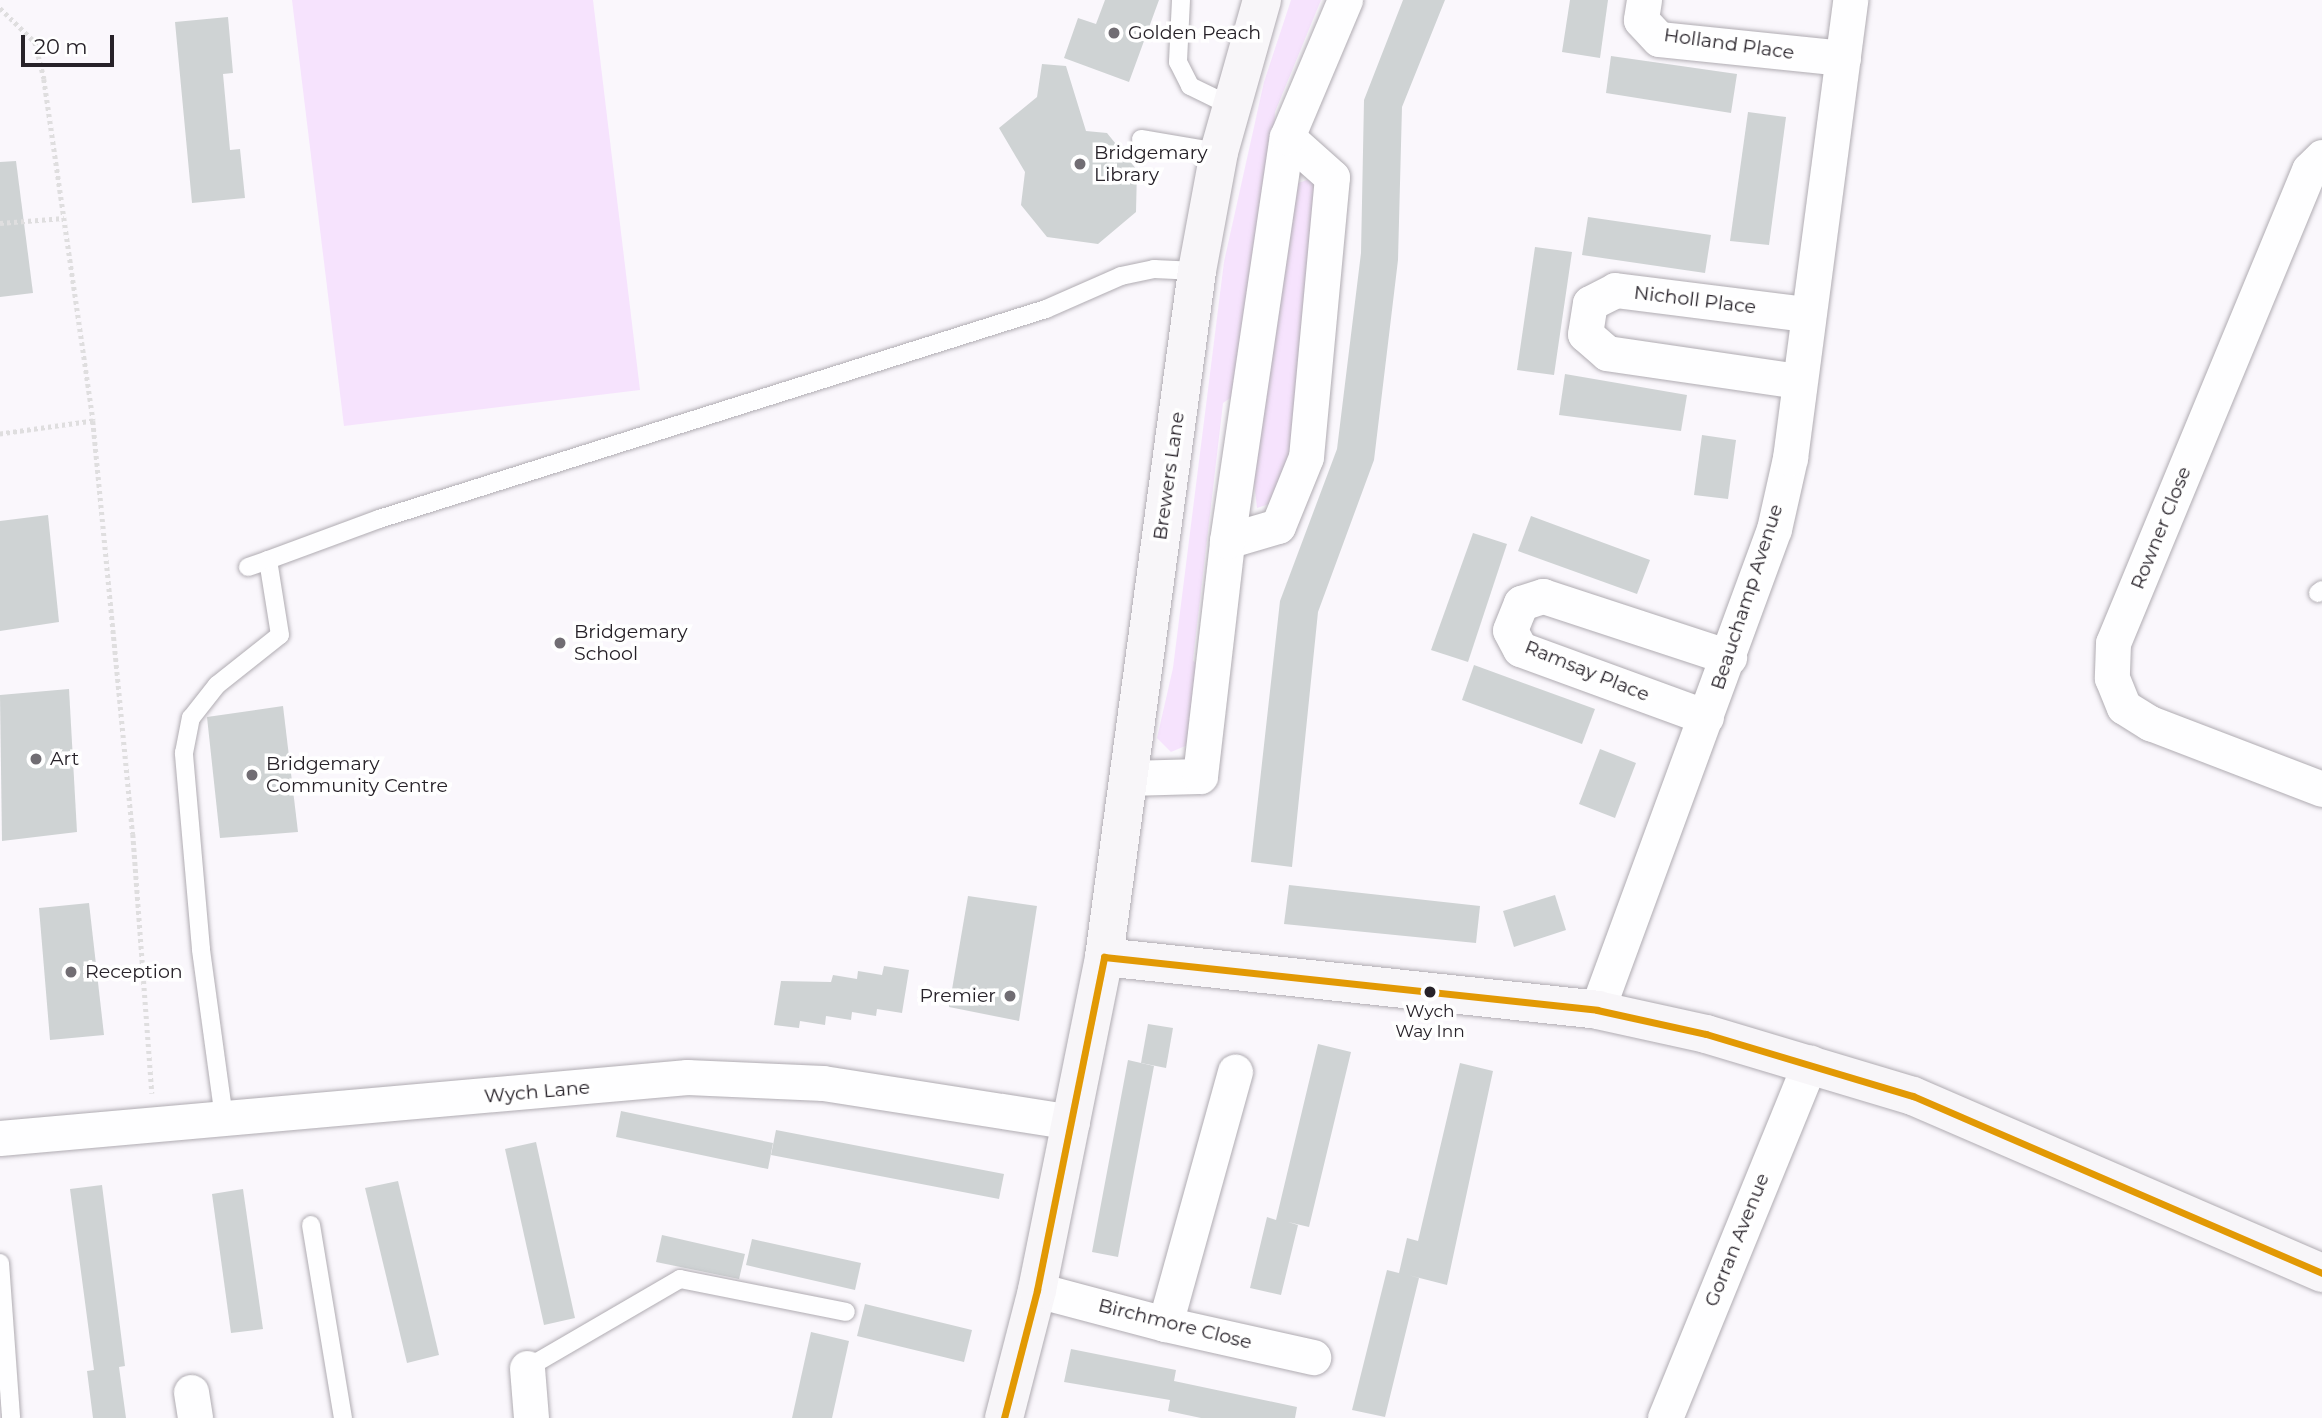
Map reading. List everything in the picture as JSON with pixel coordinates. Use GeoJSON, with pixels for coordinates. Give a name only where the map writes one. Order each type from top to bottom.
{"type":"FeatureCollection","features":[{"type":"Feature","properties":{"kind":"street","name":"Brewers Lane"},"geometry":{"type":"LineString","coordinates":[[1004,1418],[1037,1290],[1104,957],[1197,271],[1219,152],[1262,0]]}},
{"type":"Feature","properties":{"kind":"street"},"geometry":{"type":"LineString","coordinates":[[1128,778],[1200,776],[1227,541],[1287,137],[1345,0]]}},
{"type":"Feature","properties":{"kind":"street","name":"Holland Place"},"geometry":{"type":"LineString","coordinates":[[1644,0],[1641,20],[1659,38],[1843,58]]}},
{"type":"Feature","properties":{"kind":"street","name":"Beauchamp Avenue"},"geometry":{"type":"LineString","coordinates":[[1597,1010],[1774,529],[1790,458],[1805,314],[1850,0]]}},
{"type":"Feature","properties":{"kind":"street"},"geometry":{"type":"LineString","coordinates":[[1227,541],[1278,526],[1306,457],[1332,177],[1287,137]]}},
{"type":"Feature","properties":{"kind":"street","name":"Rowner Close"},"geometry":{"type":"LineString","coordinates":[[2322,157],[2309,170],[2113,643],[2112,678],[2124,707],[2150,723],[2322,789]]}},
{"type":"Feature","properties":{"kind":"street","name":"Nicholl Place"},"geometry":{"type":"LineString","coordinates":[[1798,381],[1607,353],[1585,334],[1590,303],[1615,290],[1805,314]]}},
{"type":"Feature","properties":{"kind":"street","name":"Ramsay Place"},"geometry":{"type":"LineString","coordinates":[[1706,717],[1520,649],[1510,630],[1521,603],[1543,596],[1729,657]]}},
{"type":"Feature","properties":{"kind":"street"},"geometry":{"type":"LineString","coordinates":[[1104,957],[1597,1010],[1810,1062],[1913,1096],[2322,1273]]}},
{"type":"Feature","properties":{"kind":"street","name":"Gorran Avenue"},"geometry":{"type":"LineString","coordinates":[[1665,1418],[1810,1062]]}},
{"type":"Feature","properties":{"kind":"street"},"geometry":{"type":"LineString","coordinates":[[1165,1324],[1235,1072]]}},
{"type":"Feature","properties":{"kind":"street","name":"Wych Lane"},"geometry":{"type":"LineString","coordinates":[[0,1139],[687,1077],[823,1083],[1072,1122]]}},
{"type":"Feature","properties":{"kind":"street","name":"Birchmore Close"},"geometry":{"type":"LineString","coordinates":[[1037,1290],[1165,1324],[1312,1357]]}},
{"type":"Feature","properties":{"kind":"street"},"geometry":{"type":"LineString","coordinates":[[527,1368],[531,1418]]}},
{"type":"Feature","properties":{"kind":"lane"},"geometry":{"type":"LineString","coordinates":[[1181,0],[1178,62],[1190,86],[1231,106]]}},
{"type":"Feature","properties":{"kind":"lane"},"geometry":{"type":"LineString","coordinates":[[1141,139],[1219,152]]}},
{"type":"Feature","properties":{"kind":"lane"},"geometry":{"type":"LineString","coordinates":[[248,567],[379,519],[1046,309],[1121,276],[1154,270],[1197,271]]}},
{"type":"Feature","properties":{"kind":"lane"},"geometry":{"type":"LineString","coordinates":[[224,1118],[201,949],[184,753],[191,718],[217,685],[280,635],[268,559]]}},
{"type":"Feature","properties":{"kind":"lane"},"geometry":{"type":"LineString","coordinates":[[311,1225],[343,1418]]}},
{"type":"Feature","properties":{"kind":"lane"},"geometry":{"type":"LineString","coordinates":[[0,1263],[11,1418]]}},
{"type":"Feature","properties":{"kind":"lane"},"geometry":{"type":"LineString","coordinates":[[527,1368],[680,1279],[846,1312]]}},
{"type":"Feature","properties":{"kind":"path"},"geometry":{"type":"LineString","coordinates":[[0,8],[35,42],[93,421],[133,834],[154,1124]]}},
{"type":"Feature","properties":{"kind":"path"},"geometry":{"type":"LineString","coordinates":[[0,223],[64,218]]}},
{"type":"Feature","properties":{"kind":"path"},"geometry":{"type":"LineString","coordinates":[[0,433],[93,421]]}},
{"type":"Feature","properties":{"kind":"shaded area"},"geometry":{"type":"Polygon","coordinates":[[[292,0],[593,0],[640,390],[344,426],[292,0]]]}},
{"type":"Feature","properties":{"kind":"shaded area"},"geometry":{"type":"Polygon","coordinates":[[[1291,0],[1321,0],[1275,112],[1273,160],[1233,396],[1223,403],[1193,660],[1200,669],[1190,744],[1171,752],[1157,738],[1173,668],[1224,262],[1264,82],[1291,0]]]}},
{"type":"Feature","properties":{"kind":"shaded area"},"geometry":{"type":"Polygon","coordinates":[[[1307,180],[1325,187],[1298,446],[1269,504],[1257,508],[1254,482],[1265,362],[1298,183],[1307,180]]]}},
{"type":"Feature","properties":{"kind":"building"},"geometry":{"type":"Polygon","coordinates":[[[1105,0],[1159,0],[1129,82],[1064,58],[1078,18],[1096,24],[1105,0]]]}},
{"type":"Feature","properties":{"kind":"building"},"geometry":{"type":"Polygon","coordinates":[[[1403,0],[1445,0],[1402,107],[1398,260],[1374,460],[1318,612],[1292,867],[1251,862],[1280,601],[1337,449],[1361,253],[1364,100],[1403,0]]]}},
{"type":"Feature","properties":{"kind":"building"},"geometry":{"type":"Polygon","coordinates":[[[1570,0],[1608,0],[1600,58],[1562,52],[1570,0]]]}},
{"type":"Feature","properties":{"kind":"building"},"geometry":{"type":"Polygon","coordinates":[[[228,17],[233,73],[223,74],[230,150],[240,149],[245,198],[192,203],[175,22],[228,17]]]}},
{"type":"Feature","properties":{"kind":"building"},"geometry":{"type":"Polygon","coordinates":[[[1611,56],[1737,74],[1731,113],[1606,93],[1611,56]]]}},
{"type":"Feature","properties":{"kind":"building","name":"Bridgemary Library"},"geometry":{"type":"Polygon","coordinates":[[[1042,64],[1066,66],[1086,131],[1107,133],[1137,170],[1136,212],[1098,244],[1047,237],[1021,205],[1025,172],[999,128],[1037,97],[1042,64]]]}},
{"type":"Feature","properties":{"kind":"building"},"geometry":{"type":"Polygon","coordinates":[[[1748,112],[1786,117],[1769,245],[1730,241],[1748,112]]]}},
{"type":"Feature","properties":{"kind":"building"},"geometry":{"type":"Polygon","coordinates":[[[16,161],[33,293],[0,297],[0,162],[16,161]]]}},
{"type":"Feature","properties":{"kind":"building"},"geometry":{"type":"Polygon","coordinates":[[[1588,217],[1711,235],[1705,273],[1582,255],[1588,217]]]}},
{"type":"Feature","properties":{"kind":"building"},"geometry":{"type":"Polygon","coordinates":[[[1535,247],[1572,252],[1554,375],[1517,370],[1535,247]]]}},
{"type":"Feature","properties":{"kind":"building"},"geometry":{"type":"Polygon","coordinates":[[[1565,374],[1687,395],[1681,431],[1559,415],[1565,374]]]}},
{"type":"Feature","properties":{"kind":"building"},"geometry":{"type":"Polygon","coordinates":[[[1702,435],[1736,440],[1728,499],[1694,495],[1702,435]]]}},
{"type":"Feature","properties":{"kind":"building"},"geometry":{"type":"Polygon","coordinates":[[[48,515],[59,622],[0,631],[0,521],[48,515]]]}},
{"type":"Feature","properties":{"kind":"building"},"geometry":{"type":"Polygon","coordinates":[[[1531,516],[1650,560],[1637,594],[1518,551],[1531,516]]]}},
{"type":"Feature","properties":{"kind":"building"},"geometry":{"type":"Polygon","coordinates":[[[1473,533],[1507,544],[1468,662],[1431,650],[1473,533]]]}},
{"type":"Feature","properties":{"kind":"building"},"geometry":{"type":"Polygon","coordinates":[[[1474,665],[1595,709],[1582,744],[1462,700],[1474,665]]]}},
{"type":"Feature","properties":{"kind":"building","name":"Art"},"geometry":{"type":"Polygon","coordinates":[[[69,689],[77,832],[2,841],[0,695],[69,689]]]}},
{"type":"Feature","properties":{"kind":"building","name":"Bridgemary Community Centre"},"geometry":{"type":"Polygon","coordinates":[[[283,706],[298,832],[220,838],[207,717],[283,706]]]}},
{"type":"Feature","properties":{"kind":"building"},"geometry":{"type":"Polygon","coordinates":[[[1600,749],[1636,763],[1615,818],[1579,804],[1600,749]]]}},
{"type":"Feature","properties":{"kind":"building"},"geometry":{"type":"Polygon","coordinates":[[[1289,885],[1480,906],[1476,943],[1284,924],[1289,885]]]}},
{"type":"Feature","properties":{"kind":"building"},"geometry":{"type":"Polygon","coordinates":[[[1555,895],[1566,930],[1514,947],[1503,911],[1555,895]]]}},
{"type":"Feature","properties":{"kind":"building"},"geometry":{"type":"Polygon","coordinates":[[[968,896],[1037,906],[1019,1021],[949,1007],[968,896]]]}},
{"type":"Feature","properties":{"kind":"building","name":"Reception"},"geometry":{"type":"Polygon","coordinates":[[[89,903],[104,1035],[50,1040],[39,908],[89,903]]]}},
{"type":"Feature","properties":{"kind":"building"},"geometry":{"type":"Polygon","coordinates":[[[884,966],[909,970],[902,1013],[877,1009],[876,1016],[852,1012],[851,1020],[826,1016],[825,1025],[800,1021],[799,1028],[774,1025],[781,981],[831,982],[833,975],[857,979],[858,971],[882,975],[884,966]]]}},
{"type":"Feature","properties":{"kind":"building"},"geometry":{"type":"Polygon","coordinates":[[[1148,1024],[1173,1028],[1166,1068],[1141,1063],[1148,1024]]]}},
{"type":"Feature","properties":{"kind":"building"},"geometry":{"type":"Polygon","coordinates":[[[1318,1044],[1351,1052],[1309,1227],[1288,1222],[1298,1225],[1281,1295],[1250,1288],[1267,1217],[1276,1220],[1318,1044]]]}},
{"type":"Feature","properties":{"kind":"building"},"geometry":{"type":"Polygon","coordinates":[[[1128,1060],[1154,1066],[1118,1257],[1092,1252],[1128,1060]]]}},
{"type":"Feature","properties":{"kind":"building"},"geometry":{"type":"Polygon","coordinates":[[[1460,1063],[1493,1071],[1447,1285],[1408,1275],[1419,1278],[1385,1417],[1352,1410],[1387,1270],[1399,1273],[1407,1238],[1418,1241],[1460,1063]]]}},
{"type":"Feature","properties":{"kind":"building"},"geometry":{"type":"Polygon","coordinates":[[[621,1111],[773,1143],[768,1169],[616,1137],[621,1111]]]}},
{"type":"Feature","properties":{"kind":"building"},"geometry":{"type":"Polygon","coordinates":[[[776,1130],[1004,1174],[999,1199],[771,1155],[776,1130]]]}},
{"type":"Feature","properties":{"kind":"building"},"geometry":{"type":"Polygon","coordinates":[[[536,1142],[575,1318],[544,1325],[505,1149],[536,1142]]]}},
{"type":"Feature","properties":{"kind":"building"},"geometry":{"type":"Polygon","coordinates":[[[398,1181],[439,1355],[407,1363],[365,1188],[398,1181]]]}},
{"type":"Feature","properties":{"kind":"building"},"geometry":{"type":"Polygon","coordinates":[[[102,1185],[125,1366],[119,1367],[126,1418],[93,1418],[87,1371],[94,1370],[70,1189],[102,1185]]]}},
{"type":"Feature","properties":{"kind":"building"},"geometry":{"type":"Polygon","coordinates":[[[243,1189],[263,1329],[231,1333],[212,1194],[243,1189]]]}},
{"type":"Feature","properties":{"kind":"building"},"geometry":{"type":"Polygon","coordinates":[[[662,1235],[745,1254],[739,1279],[656,1262],[662,1235]]]}},
{"type":"Feature","properties":{"kind":"building"},"geometry":{"type":"Polygon","coordinates":[[[752,1239],[861,1263],[855,1290],[746,1265],[752,1239]]]}},
{"type":"Feature","properties":{"kind":"building"},"geometry":{"type":"Polygon","coordinates":[[[865,1304],[972,1330],[964,1362],[857,1336],[865,1304]]]}},
{"type":"Feature","properties":{"kind":"building"},"geometry":{"type":"Polygon","coordinates":[[[811,1332],[849,1341],[832,1418],[792,1418],[811,1332]]]}},
{"type":"Feature","properties":{"kind":"building"},"geometry":{"type":"Polygon","coordinates":[[[1071,1349],[1176,1370],[1174,1381],[1297,1407],[1295,1418],[1201,1418],[1168,1411],[1170,1400],[1064,1382],[1071,1349]]]}},
{"type":"Feature","properties":{"kind":"transit line"},"geometry":{"type":"LineString","coordinates":[[1004,1418],[1037,1290],[1104,957],[1597,1010],[1706,1034],[1913,1096],[2322,1273]]}},
{"type":"Feature","properties":{"kind":"place","name":"Golden Peach"},"geometry":{"type":"Point","coordinates":[1114,33]}},
{"type":"Feature","properties":{"kind":"place","name":"Bridgemary Library"},"geometry":{"type":"Point","coordinates":[1080,164]}},
{"type":"Feature","properties":{"kind":"place","name":"Bridgemary School"},"geometry":{"type":"Point","coordinates":[560,643]}},
{"type":"Feature","properties":{"kind":"place","name":"Art"},"geometry":{"type":"Point","coordinates":[36,759]}},
{"type":"Feature","properties":{"kind":"place","name":"Bridgemary Community Centre"},"geometry":{"type":"Point","coordinates":[252,775]}},
{"type":"Feature","properties":{"kind":"place","name":"Reception"},"geometry":{"type":"Point","coordinates":[71,972]}},
{"type":"Feature","properties":{"kind":"place","name":"Wych Way Inn"},"geometry":{"type":"Point","coordinates":[1430,992]}},
{"type":"Feature","properties":{"kind":"place","name":"Premier"},"geometry":{"type":"Point","coordinates":[1010,996]}}]}
